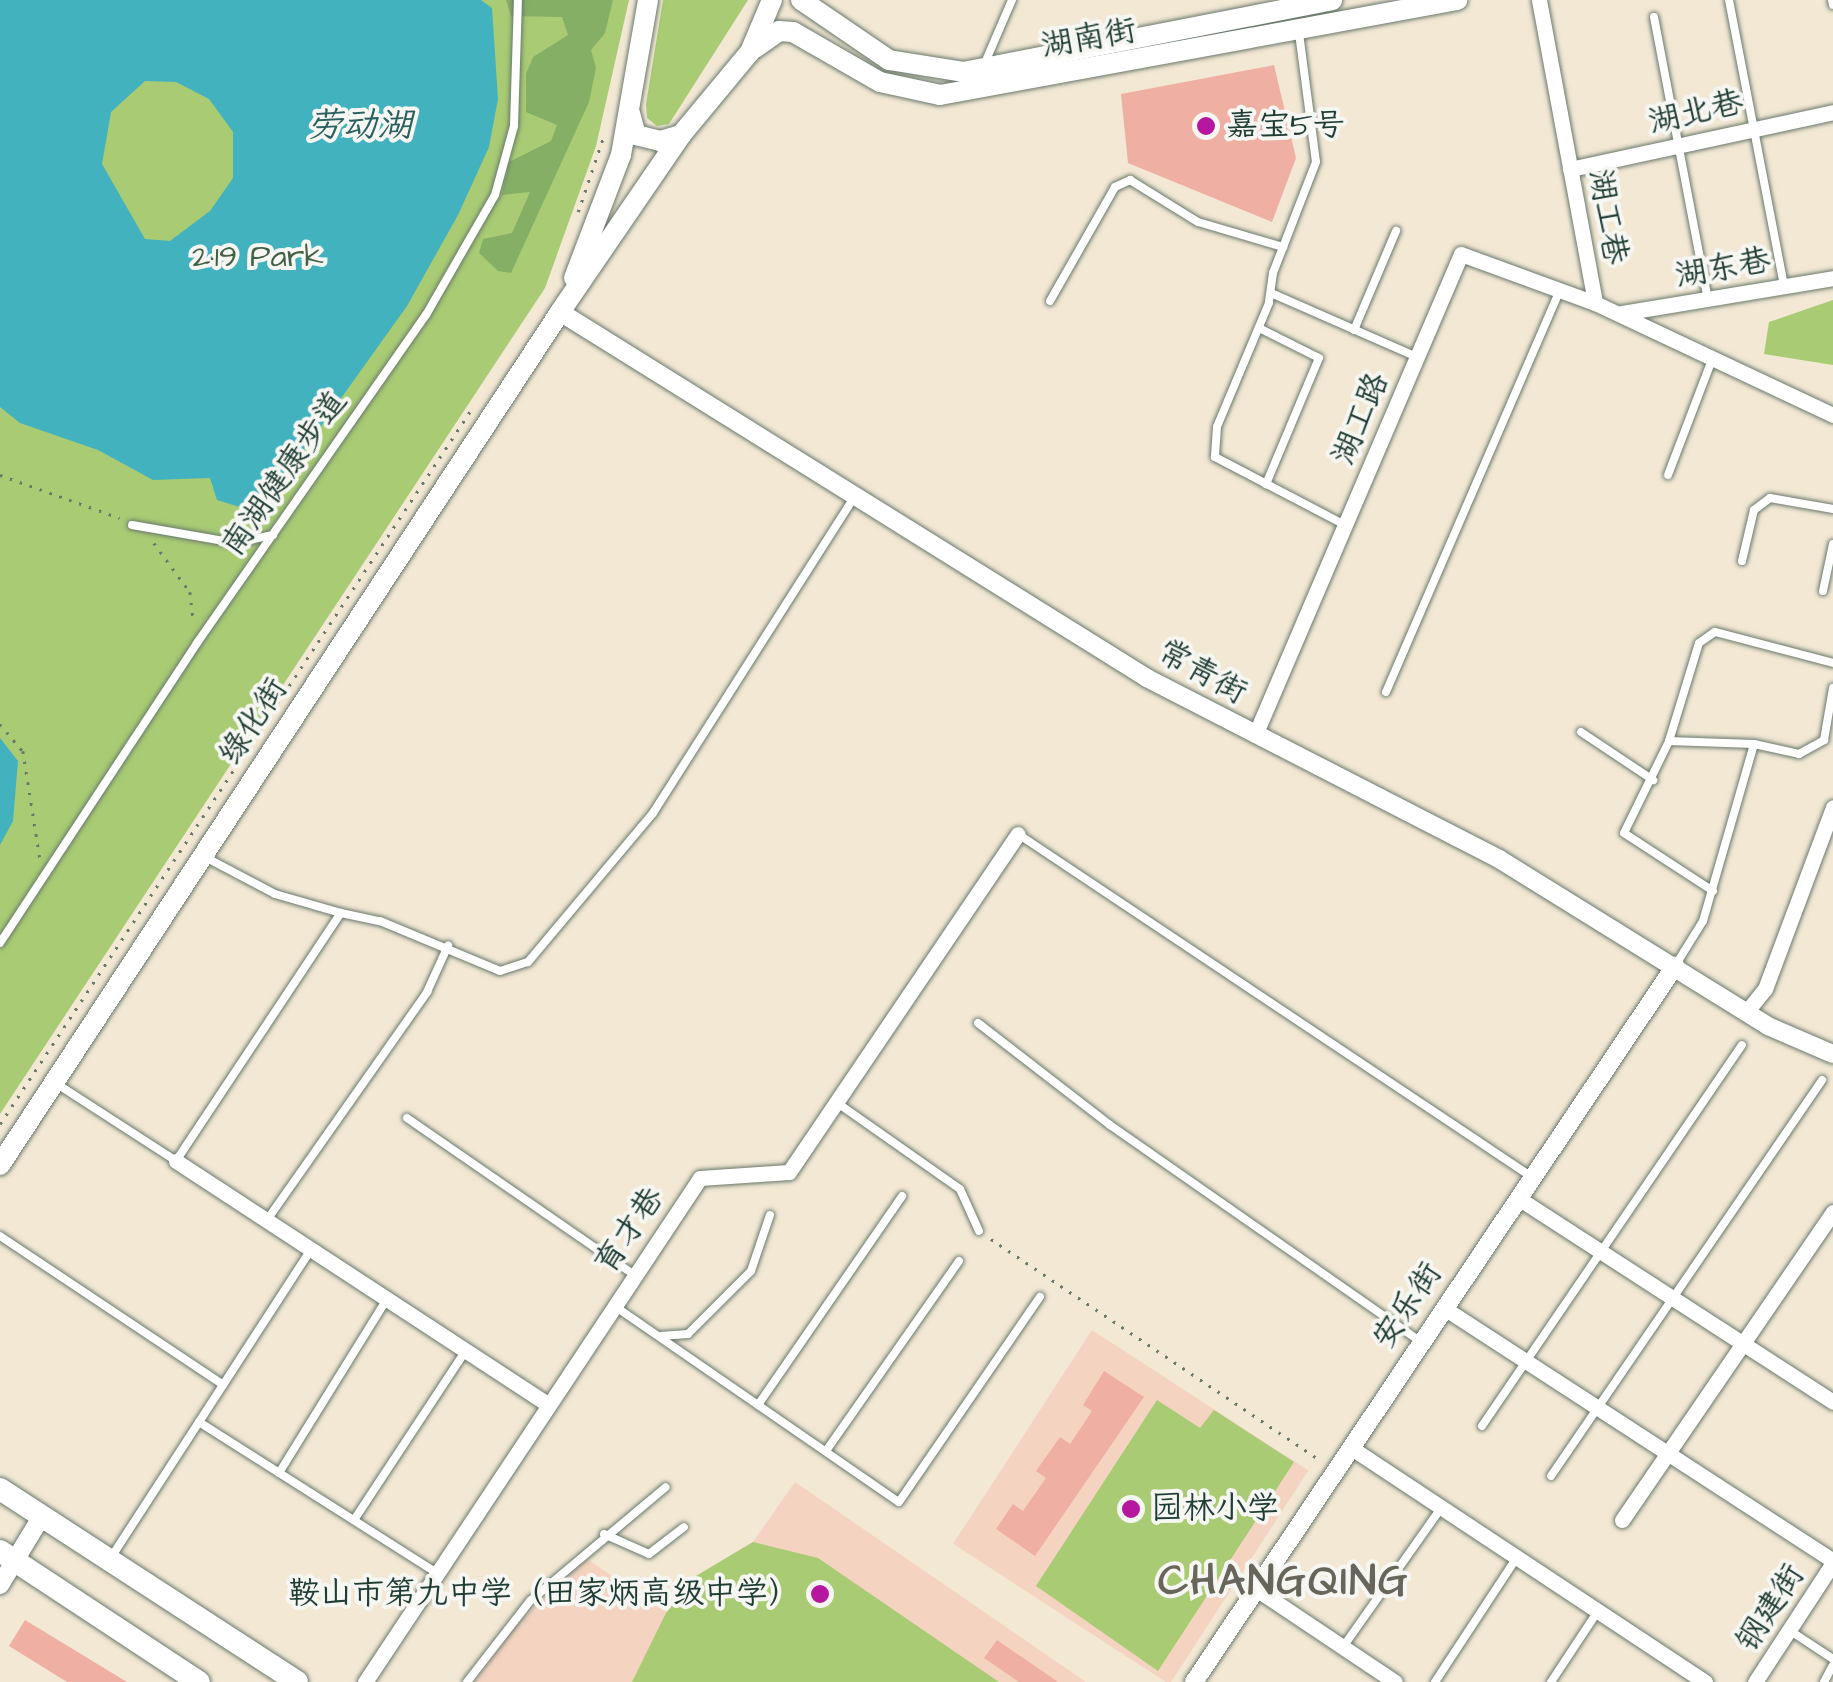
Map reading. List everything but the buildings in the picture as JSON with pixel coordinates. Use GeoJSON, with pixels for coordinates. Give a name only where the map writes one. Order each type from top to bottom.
{"type":"FeatureCollection","features":[{"type":"Feature","properties":{"kind":"main road","name":"绿化街"},"geometry":{"type":"LineString","coordinates":[[560,312],[608,195],[630,111],[648,0]]}},
{"type":"Feature","properties":{"kind":"main road","name":"绿化街"},"geometry":{"type":"LineString","coordinates":[[0,1165],[560,312],[681,136],[750,52],[772,0]]}},
{"type":"Feature","properties":{"kind":"main road","name":"湖南街"},"geometry":{"type":"LineString","coordinates":[[814,4],[902,66],[983,68],[1332,0]]}},
{"type":"Feature","properties":{"kind":"main road","name":"湖南街"},"geometry":{"type":"LineString","coordinates":[[750,52],[779,31],[793,32],[880,82],[940,95],[1457,0]]}},
{"type":"Feature","properties":{"kind":"main road"},"geometry":{"type":"LineString","coordinates":[[630,111],[636,135],[660,141],[681,136]]}},
{"type":"Feature","properties":{"kind":"main road"},"geometry":{"type":"LineString","coordinates":[[0,1489],[297,1682]]}},
{"type":"Feature","properties":{"kind":"main road"},"geometry":{"type":"LineString","coordinates":[[8,1556],[200,1682]]}},
{"type":"Feature","properties":{"kind":"street","name":"湖工巷"},"geometry":{"type":"LineString","coordinates":[[1539,0],[1594,303],[1833,415]]}},
{"type":"Feature","properties":{"kind":"street","name":"湖北巷"},"geometry":{"type":"LineString","coordinates":[[1570,169],[1833,112]]}},
{"type":"Feature","properties":{"kind":"street","name":"湖工路"},"geometry":{"type":"LineString","coordinates":[[1255,736],[1461,254],[1594,303]]}},
{"type":"Feature","properties":{"kind":"street","name":"湖东巷"},"geometry":{"type":"LineString","coordinates":[[1622,313],[1833,278]]}},
{"type":"Feature","properties":{"kind":"street","name":"常青街"},"geometry":{"type":"LineString","coordinates":[[560,312],[1147,678],[1499,858],[1747,1012],[1833,1054]]}},
{"type":"Feature","properties":{"kind":"street"},"geometry":{"type":"LineString","coordinates":[[1747,1012],[1765,989],[1833,808]]}},
{"type":"Feature","properties":{"kind":"street","name":"育才巷"},"geometry":{"type":"LineString","coordinates":[[365,1682],[700,1178],[789,1172],[1018,834]]}},
{"type":"Feature","properties":{"kind":"street","name":"安乐街"},"geometry":{"type":"LineString","coordinates":[[1194,1682],[1675,966]]}},
{"type":"Feature","properties":{"kind":"street"},"geometry":{"type":"LineString","coordinates":[[176,1162],[548,1404]]}},
{"type":"Feature","properties":{"kind":"street"},"geometry":{"type":"LineString","coordinates":[[1518,1198],[1833,1402]]}},
{"type":"Feature","properties":{"kind":"street"},"geometry":{"type":"LineString","coordinates":[[1622,1520],[1833,1212]]}},
{"type":"Feature","properties":{"kind":"street"},"geometry":{"type":"LineString","coordinates":[[1444,1308],[1833,1562]]}},
{"type":"Feature","properties":{"kind":"street"},"geometry":{"type":"LineString","coordinates":[[1350,1446],[1705,1682]]}},
{"type":"Feature","properties":{"kind":"street"},"geometry":{"type":"LineString","coordinates":[[0,1585],[8,1556],[42,1516]]}},
{"type":"Feature","properties":{"kind":"street","name":"钢建街"},"geometry":{"type":"LineString","coordinates":[[1755,1682],[1833,1562]]}},
{"type":"Feature","properties":{"kind":"street"},"geometry":{"type":"LineString","coordinates":[[1256,1589],[1395,1682]]}},
{"type":"Feature","properties":{"kind":"lane","name":"南湖健康步道"},"geometry":{"type":"LineString","coordinates":[[0,944],[197,644],[426,315],[495,194],[514,126],[518,0]]}},
{"type":"Feature","properties":{"kind":"lane"},"geometry":{"type":"LineString","coordinates":[[983,68],[1012,0]]}},
{"type":"Feature","properties":{"kind":"lane"},"geometry":{"type":"LineString","coordinates":[[1729,0],[1784,286]]}},
{"type":"Feature","properties":{"kind":"lane"},"geometry":{"type":"LineString","coordinates":[[1654,17],[1708,299]]}},
{"type":"Feature","properties":{"kind":"lane"},"geometry":{"type":"LineString","coordinates":[[1299,31],[1316,162],[1283,247],[1259,328],[1217,427],[1215,457],[1345,525]]}},
{"type":"Feature","properties":{"kind":"lane"},"geometry":{"type":"LineString","coordinates":[[1050,301],[1115,187],[1130,180],[1198,222],[1283,247]]}},
{"type":"Feature","properties":{"kind":"lane"},"geometry":{"type":"LineString","coordinates":[[1354,330],[1396,230]]}},
{"type":"Feature","properties":{"kind":"lane"},"geometry":{"type":"LineString","coordinates":[[1386,692],[1560,290]]}},
{"type":"Feature","properties":{"kind":"lane"},"geometry":{"type":"LineString","coordinates":[[1271,293],[1418,357]]}},
{"type":"Feature","properties":{"kind":"lane"},"geometry":{"type":"LineString","coordinates":[[1259,328],[1320,358],[1266,484]]}},
{"type":"Feature","properties":{"kind":"lane"},"geometry":{"type":"LineString","coordinates":[[1668,475],[1710,365]]}},
{"type":"Feature","properties":{"kind":"lane"},"geometry":{"type":"LineString","coordinates":[[202,855],[275,894],[448,946],[500,971],[528,962],[653,813],[854,498]]}},
{"type":"Feature","properties":{"kind":"lane"},"geometry":{"type":"LineString","coordinates":[[1742,561],[1754,510],[1770,498],[1833,509]]}},
{"type":"Feature","properties":{"kind":"lane"},"geometry":{"type":"LineString","coordinates":[[132,525],[234,544],[273,535]]}},
{"type":"Feature","properties":{"kind":"lane"},"geometry":{"type":"LineString","coordinates":[[1824,592],[1833,544]]}},
{"type":"Feature","properties":{"kind":"lane"},"geometry":{"type":"LineString","coordinates":[[1714,891],[1624,833],[1670,741],[1700,642],[1715,632],[1833,663]]}},
{"type":"Feature","properties":{"kind":"lane"},"geometry":{"type":"LineString","coordinates":[[1670,741],[1754,744],[1799,754],[1824,740],[1833,688]]}},
{"type":"Feature","properties":{"kind":"lane"},"geometry":{"type":"LineString","coordinates":[[1580,732],[1652,780]]}},
{"type":"Feature","properties":{"kind":"lane"},"geometry":{"type":"LineString","coordinates":[[1675,966],[1714,891],[1754,744]]}},
{"type":"Feature","properties":{"kind":"lane"},"geometry":{"type":"LineString","coordinates":[[1018,834],[1532,1177]]}},
{"type":"Feature","properties":{"kind":"lane"},"geometry":{"type":"LineString","coordinates":[[54,1082],[176,1162],[342,914]]}},
{"type":"Feature","properties":{"kind":"lane"},"geometry":{"type":"LineString","coordinates":[[267,1220],[427,992],[448,946]]}},
{"type":"Feature","properties":{"kind":"lane"},"geometry":{"type":"LineString","coordinates":[[978,1023],[1110,1125],[1420,1341]]}},
{"type":"Feature","properties":{"kind":"lane"},"geometry":{"type":"LineString","coordinates":[[1482,1426],[1742,1045]]}},
{"type":"Feature","properties":{"kind":"lane"},"geometry":{"type":"LineString","coordinates":[[1551,1476],[1822,1080]]}},
{"type":"Feature","properties":{"kind":"lane"},"geometry":{"type":"LineString","coordinates":[[836,1102],[960,1189],[979,1231]]}},
{"type":"Feature","properties":{"kind":"lane"},"geometry":{"type":"LineString","coordinates":[[407,1118],[634,1274]]}},
{"type":"Feature","properties":{"kind":"lane"},"geometry":{"type":"LineString","coordinates":[[758,1404],[902,1196]]}},
{"type":"Feature","properties":{"kind":"lane"},"geometry":{"type":"LineString","coordinates":[[659,1336],[688,1334],[751,1271],[770,1215]]}},
{"type":"Feature","properties":{"kind":"lane"},"geometry":{"type":"LineString","coordinates":[[0,1236],[223,1384]]}},
{"type":"Feature","properties":{"kind":"lane"},"geometry":{"type":"LineString","coordinates":[[110,1560],[311,1248]]}},
{"type":"Feature","properties":{"kind":"lane"},"geometry":{"type":"LineString","coordinates":[[826,1451],[959,1261]]}},
{"type":"Feature","properties":{"kind":"lane"},"geometry":{"type":"LineString","coordinates":[[613,1305],[899,1502],[1040,1296]]}},
{"type":"Feature","properties":{"kind":"lane"},"geometry":{"type":"LineString","coordinates":[[279,1473],[387,1298]]}},
{"type":"Feature","properties":{"kind":"lane"},"geometry":{"type":"LineString","coordinates":[[354,1520],[466,1350]]}},
{"type":"Feature","properties":{"kind":"lane"},"geometry":{"type":"LineString","coordinates":[[199,1422],[436,1573]]}},
{"type":"Feature","properties":{"kind":"lane"},"geometry":{"type":"LineString","coordinates":[[467,1682],[530,1600],[604,1534],[666,1486]]}},
{"type":"Feature","properties":{"kind":"lane"},"geometry":{"type":"LineString","coordinates":[[1343,1647],[1442,1507]]}},
{"type":"Feature","properties":{"kind":"lane"},"geometry":{"type":"LineString","coordinates":[[604,1534],[649,1554],[684,1527]]}},
{"type":"Feature","properties":{"kind":"lane"},"geometry":{"type":"LineString","coordinates":[[1435,1682],[1516,1557]]}},
{"type":"Feature","properties":{"kind":"lane"},"geometry":{"type":"LineString","coordinates":[[1551,1682],[1598,1611]]}},
{"type":"Feature","properties":{"kind":"lane"},"geometry":{"type":"LineString","coordinates":[[1789,1630],[1833,1662],[1824,1682]]}},
{"type":"Feature","properties":{"kind":"path"},"geometry":{"type":"LineString","coordinates":[[577,214],[609,120]]}},
{"type":"Feature","properties":{"kind":"path"},"geometry":{"type":"LineString","coordinates":[[0,1124],[476,404]]}},
{"type":"Feature","properties":{"kind":"path"},"geometry":{"type":"LineString","coordinates":[[0,475],[59,492],[132,525],[190,592],[197,644]]}},
{"type":"Feature","properties":{"kind":"path"},"geometry":{"type":"LineString","coordinates":[[0,724],[23,751],[44,878]]}},
{"type":"Feature","properties":{"kind":"path"},"geometry":{"type":"LineString","coordinates":[[979,1231],[1334,1470]]}},
{"type":"Feature","properties":{"kind":"shaded area","name":"园林小学"},"geometry":{"type":"Polygon","coordinates":[[[1092,1330],[1308,1471],[1171,1682],[953,1544],[1092,1330]]]}},
{"type":"Feature","properties":{"kind":"shaded area","name":"鞍山市第九中学（田家炳高级中学）"},"geometry":{"type":"Polygon","coordinates":[[[795,1482],[1086,1682],[475,1682],[514,1628],[584,1557],[667,1613],[696,1576],[753,1542],[795,1482]]]}},
{"type":"Feature","properties":{"kind":"green space","name":"2·19 Park"},"geometry":{"type":"Polygon","coordinates":[[[0,0],[629,0],[596,146],[545,288],[0,1114],[0,0]]]}},
{"type":"Feature","properties":{"kind":"green space"},"geometry":{"type":"Polygon","coordinates":[[[506,0],[613,0],[605,33],[591,50],[596,68],[589,102],[511,273],[498,271],[479,253],[483,239],[512,233],[530,192],[502,195],[509,162],[551,141],[557,125],[526,112],[526,74],[533,57],[568,35],[562,17],[511,16],[506,0]]]}},
{"type":"Feature","properties":{"kind":"green space"},"geometry":{"type":"Polygon","coordinates":[[[663,0],[748,0],[669,124],[657,126],[647,118],[646,104],[663,0]]]}},
{"type":"Feature","properties":{"kind":"green space"},"geometry":{"type":"Polygon","coordinates":[[[1833,300],[1833,365],[1764,354],[1769,322],[1833,300]]]}},
{"type":"Feature","properties":{"kind":"green space"},"geometry":{"type":"Polygon","coordinates":[[[1157,1400],[1200,1428],[1214,1410],[1294,1462],[1158,1671],[1036,1586],[1157,1400]]]}},
{"type":"Feature","properties":{"kind":"green space"},"geometry":{"type":"Polygon","coordinates":[[[753,1542],[818,1558],[999,1682],[632,1682],[666,1613],[696,1576],[753,1542]]]}},
{"type":"Feature","properties":{"kind":"water","name":"劳动湖"},"geometry":{"type":"Polygon","coordinates":[[[0,0],[481,0],[492,8],[498,99],[489,147],[458,215],[407,306],[259,513],[217,500],[210,478],[153,480],[98,450],[20,423],[0,407],[0,0]],[[145,81],[111,112],[102,164],[145,239],[170,241],[210,211],[233,178],[233,132],[209,99],[176,82],[145,81]]]}},
{"type":"Feature","properties":{"kind":"water"},"geometry":{"type":"Polygon","coordinates":[[[0,738],[18,761],[13,821],[0,845],[0,738]]]}},
{"type":"Feature","properties":{"kind":"place","name":"嘉宝5号"},"geometry":{"type":"Point","coordinates":[1206,126]}},
{"type":"Feature","properties":{"kind":"place","name":"园林小学"},"geometry":{"type":"Point","coordinates":[1131,1509]}},
{"type":"Feature","properties":{"kind":"place","name":"鞍山市第九中学（田家炳高级中学）"},"geometry":{"type":"Point","coordinates":[820,1594]}},
{"type":"Feature","properties":{"kind":"district","name":"CHANGQING"},"geometry":{"type":"Point","coordinates":[1284,1582]}}]}
